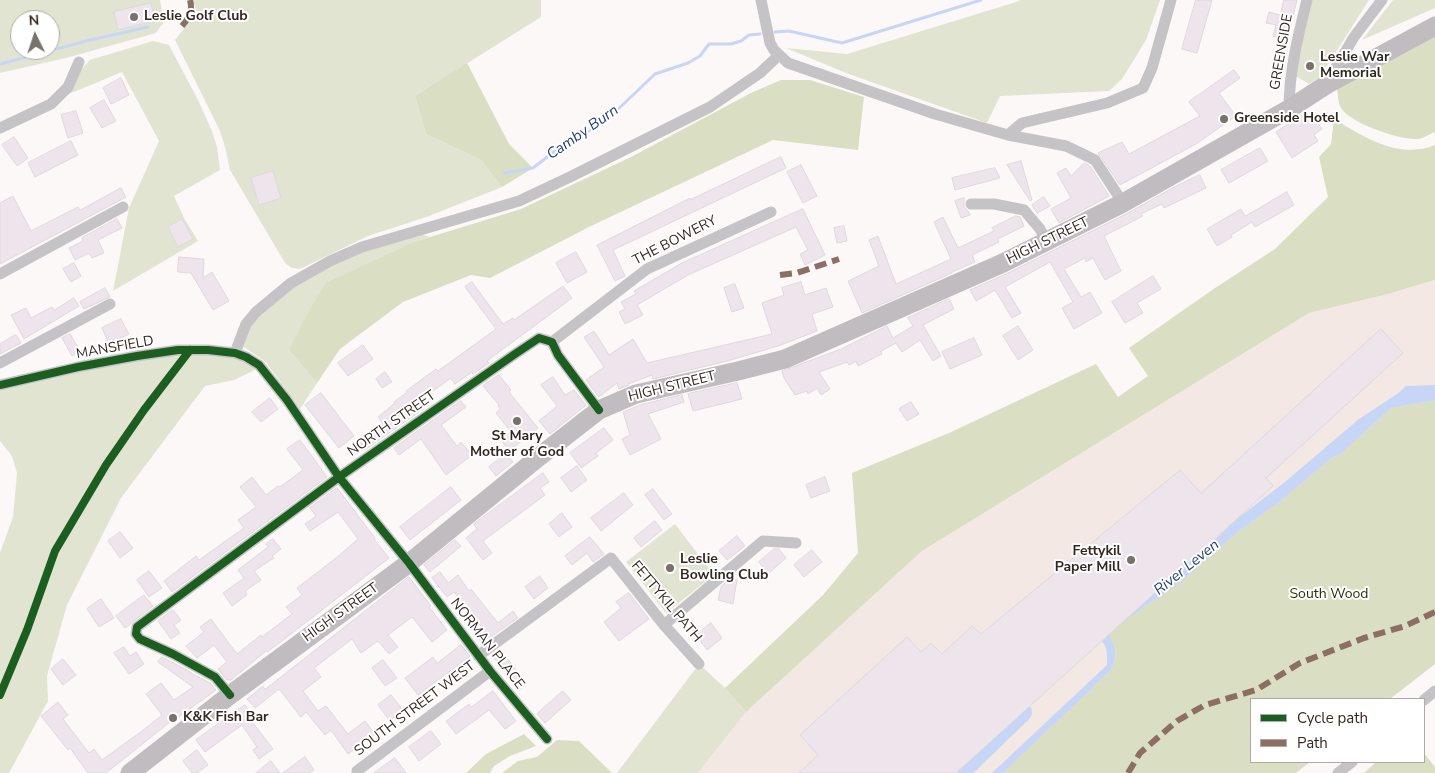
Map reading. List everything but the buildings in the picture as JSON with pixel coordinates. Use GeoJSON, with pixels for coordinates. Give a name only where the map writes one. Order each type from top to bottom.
{"type":"FeatureCollection","features":[{"type":"Feature","properties":{"kind":"main road","name":"HIGH STREET"},"geometry":{"type":"LineString","coordinates":[[130,773],[230,695],[409,563],[599,410],[636,394],[785,359],[1003,263],[1123,203],[1289,109],[1326,85],[1435,26]]}},
{"type":"Feature","properties":{"kind":"street"},"geometry":{"type":"LineString","coordinates":[[761,0],[770,43],[774,50],[788,63],[908,105],[1008,134],[1066,146],[1096,160],[1123,203]]}},
{"type":"Feature","properties":{"kind":"street"},"geometry":{"type":"LineString","coordinates":[[1008,134],[1022,123],[1107,104],[1143,88],[1152,68],[1171,0]]}},
{"type":"Feature","properties":{"kind":"street","name":"GREENSIDE"},"geometry":{"type":"LineString","coordinates":[[1289,109],[1289,88],[1297,39],[1307,0]]}},
{"type":"Feature","properties":{"kind":"street"},"geometry":{"type":"LineString","coordinates":[[1326,85],[1354,38],[1382,0]]}},
{"type":"Feature","properties":{"kind":"street"},"geometry":{"type":"LineString","coordinates":[[235,353],[246,324],[256,312],[291,283],[330,261],[362,247],[519,200],[572,176],[710,108],[760,73],[779,55]]}},
{"type":"Feature","properties":{"kind":"street"},"geometry":{"type":"LineString","coordinates":[[0,128],[51,104],[68,87],[79,62]]}},
{"type":"Feature","properties":{"kind":"street"},"geometry":{"type":"LineString","coordinates":[[971,204],[994,204],[1024,210],[1040,229],[1047,242]]}},
{"type":"Feature","properties":{"kind":"street"},"geometry":{"type":"LineString","coordinates":[[0,274],[123,207]]}},
{"type":"Feature","properties":{"kind":"street","name":"THE BOWERY"},"geometry":{"type":"LineString","coordinates":[[552,342],[647,269],[771,212]]}},
{"type":"Feature","properties":{"kind":"street"},"geometry":{"type":"LineString","coordinates":[[0,363],[110,304]]}},
{"type":"Feature","properties":{"kind":"street","name":"NORTH STREET"},"geometry":{"type":"LineString","coordinates":[[230,695],[215,677],[173,654],[140,639],[136,634],[137,627],[339,477],[531,343],[539,338],[552,342]]}},
{"type":"Feature","properties":{"kind":"street"},"geometry":{"type":"LineString","coordinates":[[552,342],[558,355],[599,410]]}},
{"type":"Feature","properties":{"kind":"street","name":"MANSFIELD"},"geometry":{"type":"LineString","coordinates":[[0,385],[78,367],[145,355],[190,350],[235,353]]}},
{"type":"Feature","properties":{"kind":"street","name":"NORMAN PLACE"},"geometry":{"type":"LineString","coordinates":[[235,353],[259,365],[287,400],[339,477],[409,563],[478,656],[548,739]]}},
{"type":"Feature","properties":{"kind":"street"},"geometry":{"type":"LineString","coordinates":[[664,625],[763,541],[796,543]]}},
{"type":"Feature","properties":{"kind":"street","name":"FETTYKIL PATH"},"geometry":{"type":"LineString","coordinates":[[478,656],[611,558],[664,625],[699,664]]}},
{"type":"Feature","properties":{"kind":"street","name":"SOUTH STREET WEST"},"geometry":{"type":"LineString","coordinates":[[357,771],[490,671]]}},
{"type":"Feature","properties":{"kind":"street"},"geometry":{"type":"LineString","coordinates":[[1425,699],[1435,691]]}},
{"type":"Feature","properties":{"kind":"street"},"geometry":{"type":"LineString","coordinates":[[1338,773],[1351,763]]}},
{"type":"Feature","properties":{"kind":"shaded area"},"geometry":{"type":"Polygon","coordinates":[[[1435,280],[1435,418],[1044,773],[698,773],[746,712],[922,551],[1309,313],[1388,294],[1435,280]]]}},
{"type":"Feature","properties":{"kind":"green space","name":"Leslie Golf Club"},"geometry":{"type":"Polygon","coordinates":[[[0,0],[160,0],[164,22],[156,33],[60,59],[60,10],[10,10],[10,60],[57,60],[0,73],[0,0]]]}},
{"type":"Feature","properties":{"kind":"green space"},"geometry":{"type":"Polygon","coordinates":[[[192,0],[541,0],[541,17],[415,96],[426,134],[481,160],[502,187],[429,216],[368,236],[300,269],[292,268],[285,263],[230,170],[220,131],[175,40],[195,14],[195,6],[192,0]]]}},
{"type":"Feature","properties":{"kind":"green space"},"geometry":{"type":"Polygon","coordinates":[[[1020,0],[1160,0],[1146,40],[1122,79],[1109,91],[1000,96],[987,123],[846,73],[786,48],[847,54],[1020,0]]]}},
{"type":"Feature","properties":{"kind":"green space"},"geometry":{"type":"Polygon","coordinates":[[[1311,0],[1369,0],[1320,77],[1309,84],[1294,75],[1311,0]]]}},
{"type":"Feature","properties":{"kind":"green space"},"geometry":{"type":"Polygon","coordinates":[[[1393,0],[1435,0],[1435,8],[1362,40],[1393,0]]]}},
{"type":"Feature","properties":{"kind":"green space"},"geometry":{"type":"Polygon","coordinates":[[[1435,35],[1435,132],[1419,139],[1409,139],[1387,134],[1364,125],[1346,114],[1341,108],[1337,89],[1435,35]]]}},
{"type":"Feature","properties":{"kind":"green space"},"geometry":{"type":"Polygon","coordinates":[[[153,41],[169,45],[198,100],[212,131],[217,147],[220,170],[174,196],[184,218],[198,241],[113,291],[129,208],[159,141],[122,72],[69,94],[79,72],[90,60],[153,41]]]}},
{"type":"Feature","properties":{"kind":"green space"},"geometry":{"type":"Polygon","coordinates":[[[467,63],[509,144],[533,168],[502,187],[481,160],[426,134],[415,96],[467,63]]]}},
{"type":"Feature","properties":{"kind":"green space"},"geometry":{"type":"Polygon","coordinates":[[[781,80],[810,80],[864,97],[858,150],[773,140],[591,226],[490,278],[471,275],[403,302],[340,349],[317,383],[289,350],[326,283],[414,242],[521,209],[631,157],[751,93],[781,80]]]}},
{"type":"Feature","properties":{"kind":"green space"},"geometry":{"type":"Polygon","coordinates":[[[1334,119],[1357,133],[1395,148],[1408,150],[1422,149],[1435,145],[1435,280],[1388,294],[1309,313],[922,551],[746,712],[725,688],[823,595],[858,553],[852,473],[949,433],[1096,364],[1118,397],[1148,376],[1129,348],[1275,249],[1328,197],[1319,157],[1331,144],[1334,119]]]}},
{"type":"Feature","properties":{"kind":"green space"},"geometry":{"type":"Polygon","coordinates":[[[412,231],[430,237],[414,242],[289,350],[317,383],[300,409],[266,362],[238,343],[246,324],[291,283],[412,231]]]}},
{"type":"Feature","properties":{"kind":"green space"},"geometry":{"type":"Polygon","coordinates":[[[235,353],[257,369],[234,380],[205,386],[121,498],[67,605],[47,676],[48,701],[9,773],[0,773],[0,553],[13,517],[17,473],[12,456],[0,441],[0,385],[137,356],[235,353]]]}},
{"type":"Feature","properties":{"kind":"green space","name":"South Wood"},"geometry":{"type":"Polygon","coordinates":[[[1435,400],[1435,664],[1391,698],[1250,698],[1250,763],[1309,763],[1296,773],[1003,773],[1111,670],[1116,655],[1113,643],[1107,633],[1189,575],[1240,530],[1278,503],[1330,459],[1340,454],[1391,408],[1435,400]]]}},
{"type":"Feature","properties":{"kind":"green space","name":"Leslie Bowling Club"},"geometry":{"type":"Polygon","coordinates":[[[675,524],[714,575],[666,613],[626,562],[675,524]]]}},
{"type":"Feature","properties":{"kind":"green space"},"geometry":{"type":"Polygon","coordinates":[[[699,664],[725,688],[746,712],[698,773],[617,773],[699,664]]]}},
{"type":"Feature","properties":{"kind":"green space"},"geometry":{"type":"Polygon","coordinates":[[[524,734],[536,746],[510,756],[494,766],[490,773],[466,773],[486,754],[524,734]]]}},
{"type":"Feature","properties":{"kind":"green space"},"geometry":{"type":"Polygon","coordinates":[[[557,740],[579,741],[612,773],[502,773],[518,761],[537,757],[557,740]]]}},
{"type":"Feature","properties":{"kind":"green space"},"geometry":{"type":"Polygon","coordinates":[[[1425,754],[1435,767],[1435,773],[1364,773],[1375,763],[1425,763],[1425,754]]]}},
{"type":"Feature","properties":{"kind":"water"},"geometry":{"type":"Polygon","coordinates":[[[1435,385],[1435,400],[1391,408],[1340,454],[1330,459],[1278,503],[1240,530],[1189,575],[1108,633],[1115,651],[1115,660],[1111,670],[1003,773],[992,773],[1107,665],[1105,646],[1091,632],[1163,583],[1200,554],[1238,518],[1285,482],[1359,419],[1406,386],[1435,385]]]}},
{"type":"Feature","properties":{"kind":"waterway","name":"Camby Burn"},"geometry":{"type":"LineString","coordinates":[[775,32],[789,31],[842,43],[981,0]]}},
{"type":"Feature","properties":{"kind":"waterway","name":"Camby Burn"},"geometry":{"type":"LineString","coordinates":[[0,64],[148,27]]}},
{"type":"Feature","properties":{"kind":"waterway","name":"Camby Burn"},"geometry":{"type":"LineString","coordinates":[[504,173],[533,168],[559,148],[597,127],[655,74],[688,63],[700,56],[709,44],[731,44],[741,41],[749,35],[760,34]]}},
{"type":"Feature","properties":{"kind":"waterway","name":"River Leven"},"geometry":{"type":"LineString","coordinates":[[959,773],[1022,712]]}},
{"type":"Feature","properties":{"kind":"marked path"},"geometry":{"type":"LineString","coordinates":[[182,26],[190,14],[190,0]]}},
{"type":"Feature","properties":{"kind":"marked path"},"geometry":{"type":"LineString","coordinates":[[780,275],[797,273],[839,259]]}},
{"type":"Feature","properties":{"kind":"marked path"},"geometry":{"type":"LineString","coordinates":[[1128,773],[1140,753],[1177,721],[1205,705],[1256,690],[1300,663],[1364,638],[1405,626],[1435,612]]}},
{"type":"Feature","properties":{"kind":"cycle path"},"geometry":{"type":"LineString","coordinates":[[230,695],[215,677],[173,654],[140,639],[136,634],[137,627],[339,477],[539,338],[552,342],[558,355],[599,410]]}},
{"type":"Feature","properties":{"kind":"cycle path"},"geometry":{"type":"LineString","coordinates":[[0,385],[78,367],[178,350],[208,350],[235,353],[259,365],[287,400],[339,477],[409,563],[490,671],[547,739]]}},
{"type":"Feature","properties":{"kind":"cycle path"},"geometry":{"type":"LineString","coordinates":[[0,695],[27,630],[55,551],[106,465],[144,410],[190,350]]}},
{"type":"Feature","properties":{"kind":"place","name":"Leslie Golf Club"},"geometry":{"type":"Point","coordinates":[134,17]}},
{"type":"Feature","properties":{"kind":"place","name":"Leslie War Memorial"},"geometry":{"type":"Point","coordinates":[1310,66]}},
{"type":"Feature","properties":{"kind":"place","name":"Greenside Hotel"},"geometry":{"type":"Point","coordinates":[1224,119]}},
{"type":"Feature","properties":{"kind":"place","name":"St Mary Mother of God"},"geometry":{"type":"Point","coordinates":[517,421]}},
{"type":"Feature","properties":{"kind":"place","name":"Fettykil Paper Mill"},"geometry":{"type":"Point","coordinates":[1131,560]}},
{"type":"Feature","properties":{"kind":"place","name":"Leslie Bowling Club"},"geometry":{"type":"Point","coordinates":[670,568]}},
{"type":"Feature","properties":{"kind":"place","name":"K&K Fish Bar"},"geometry":{"type":"Point","coordinates":[173,718]}}]}
